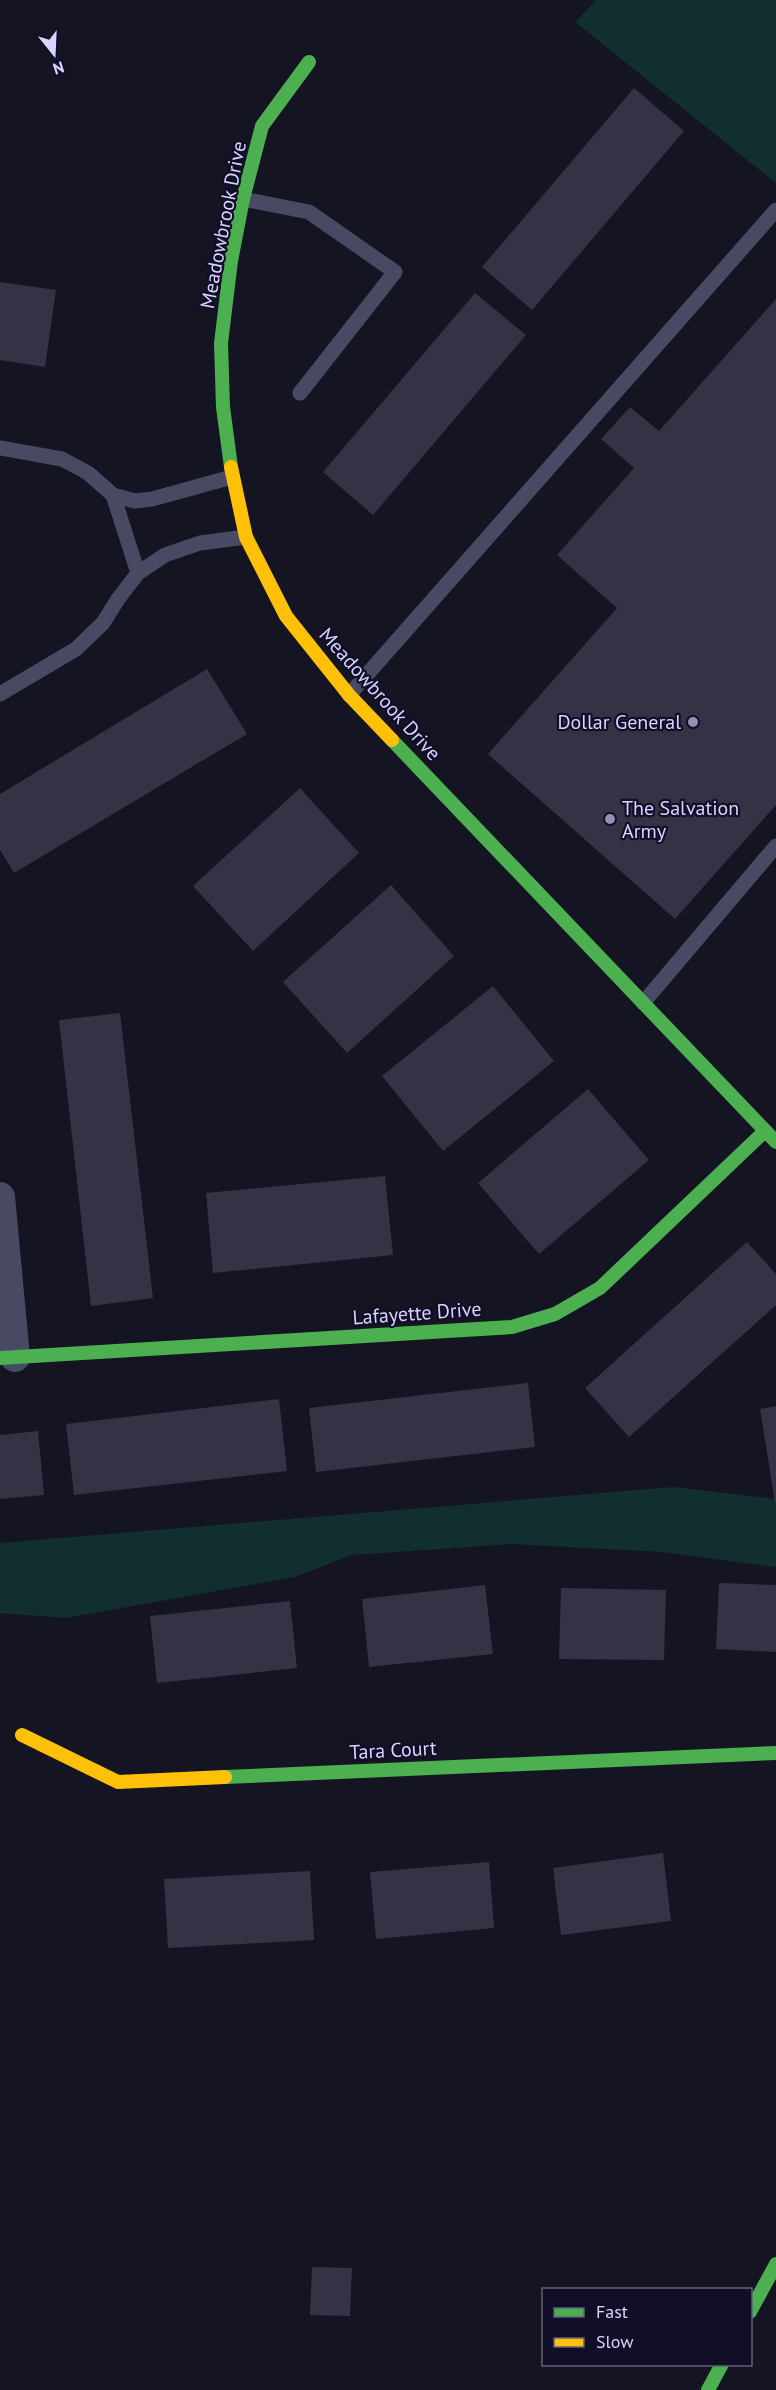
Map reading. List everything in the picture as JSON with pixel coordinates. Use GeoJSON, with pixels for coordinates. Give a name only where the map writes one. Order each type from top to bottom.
{"type":"FeatureCollection","features":[{"type":"Feature","properties":{"kind":"street","name":"Meadowbrook Drive"},"geometry":{"type":"LineString","coordinates":[[309,62],[262,126],[243,199],[231,261],[221,343],[223,406],[232,477],[246,537],[286,616],[349,696],[776,1142]]}},
{"type":"Feature","properties":{"kind":"street","name":"Lafayette Drive"},"geometry":{"type":"LineString","coordinates":[[8,1358],[512,1327],[555,1314],[600,1288],[765,1131]]}},
{"type":"Feature","properties":{"kind":"street"},"geometry":{"type":"LineString","coordinates":[[0,1197],[8,1358]]}},
{"type":"Feature","properties":{"kind":"street","name":"Tara Court"},"geometry":{"type":"LineString","coordinates":[[22,1735],[118,1782],[776,1753]]}},
{"type":"Feature","properties":{"kind":"street"},"geometry":{"type":"LineString","coordinates":[[752,2308],[776,2264]]}},
{"type":"Feature","properties":{"kind":"street"},"geometry":{"type":"LineString","coordinates":[[708,2390],[721,2366]]}},
{"type":"Feature","properties":{"kind":"lane"},"geometry":{"type":"LineString","coordinates":[[243,199],[309,212],[395,272],[300,393]]}},
{"type":"Feature","properties":{"kind":"lane"},"geometry":{"type":"LineString","coordinates":[[349,696],[776,210]]}},
{"type":"Feature","properties":{"kind":"lane"},"geometry":{"type":"LineString","coordinates":[[0,448],[62,459],[88,473],[113,495],[135,501],[152,499],[232,477]]}},
{"type":"Feature","properties":{"kind":"lane"},"geometry":{"type":"LineString","coordinates":[[113,495],[138,573]]}},
{"type":"Feature","properties":{"kind":"lane"},"geometry":{"type":"LineString","coordinates":[[0,694],[76,649],[103,623],[138,573],[165,555],[200,543],[246,537]]}},
{"type":"Feature","properties":{"kind":"lane"},"geometry":{"type":"LineString","coordinates":[[643,1003],[776,846]]}},
{"type":"Feature","properties":{"kind":"green space"},"geometry":{"type":"Polygon","coordinates":[[[596,0],[776,0],[776,183],[575,22],[596,0]]]}},
{"type":"Feature","properties":{"kind":"green space"},"geometry":{"type":"Polygon","coordinates":[[[674,1487],[776,1499],[776,1567],[661,1552],[512,1544],[352,1555],[295,1577],[66,1618],[0,1613],[0,1543],[674,1487]]]}},
{"type":"Feature","properties":{"kind":"building"},"geometry":{"type":"Polygon","coordinates":[[[634,88],[684,131],[532,310],[482,267],[634,88]]]}},
{"type":"Feature","properties":{"kind":"building"},"geometry":{"type":"Polygon","coordinates":[[[0,282],[56,290],[45,367],[0,360],[0,282]]]}},
{"type":"Feature","properties":{"kind":"building"},"geometry":{"type":"Polygon","coordinates":[[[475,293],[526,335],[373,515],[323,472],[475,293]]]}},
{"type":"Feature","properties":{"kind":"building"},"geometry":{"type":"Polygon","coordinates":[[[776,299],[776,805],[675,919],[488,754],[617,608],[557,555],[634,468],[601,439],[630,407],[659,431],[776,299]]]}},
{"type":"Feature","properties":{"kind":"building"},"geometry":{"type":"Polygon","coordinates":[[[207,669],[247,734],[14,873],[0,850],[0,794],[207,669]]]}},
{"type":"Feature","properties":{"kind":"building"},"geometry":{"type":"Polygon","coordinates":[[[300,788],[359,853],[253,951],[193,886],[300,788]]]}},
{"type":"Feature","properties":{"kind":"building"},"geometry":{"type":"Polygon","coordinates":[[[391,885],[454,956],[347,1053],[283,982],[391,885]]]}},
{"type":"Feature","properties":{"kind":"building"},"geometry":{"type":"Polygon","coordinates":[[[493,986],[554,1061],[443,1151],[382,1076],[493,986]]]}},
{"type":"Feature","properties":{"kind":"building"},"geometry":{"type":"Polygon","coordinates":[[[120,1013],[153,1298],[91,1306],[59,1020],[120,1013]]]}},
{"type":"Feature","properties":{"kind":"building"},"geometry":{"type":"Polygon","coordinates":[[[588,1089],[649,1160],[539,1254],[478,1183],[588,1089]]]}},
{"type":"Feature","properties":{"kind":"building"},"geometry":{"type":"Polygon","coordinates":[[[385,1176],[393,1255],[213,1273],[206,1193],[385,1176]]]}},
{"type":"Feature","properties":{"kind":"building"},"geometry":{"type":"Polygon","coordinates":[[[747,1242],[776,1274],[776,1305],[629,1437],[585,1388],[747,1242]]]}},
{"type":"Feature","properties":{"kind":"building"},"geometry":{"type":"Polygon","coordinates":[[[528,1383],[535,1447],[316,1472],[309,1408],[528,1383]]]}},
{"type":"Feature","properties":{"kind":"building"},"geometry":{"type":"Polygon","coordinates":[[[279,1399],[287,1471],[74,1495],[66,1424],[279,1399]]]}},
{"type":"Feature","properties":{"kind":"building"},"geometry":{"type":"Polygon","coordinates":[[[776,1406],[776,1502],[775,1502],[760,1409],[776,1406]]]}},
{"type":"Feature","properties":{"kind":"building"},"geometry":{"type":"Polygon","coordinates":[[[38,1431],[44,1495],[0,1499],[0,1435],[38,1431]]]}},
{"type":"Feature","properties":{"kind":"building"},"geometry":{"type":"Polygon","coordinates":[[[719,1583],[776,1585],[776,1652],[716,1649],[719,1583]]]}},
{"type":"Feature","properties":{"kind":"building"},"geometry":{"type":"Polygon","coordinates":[[[485,1585],[493,1654],[369,1667],[362,1599],[485,1585]]]}},
{"type":"Feature","properties":{"kind":"building"},"geometry":{"type":"Polygon","coordinates":[[[561,1588],[666,1590],[664,1660],[559,1659],[561,1588]]]}},
{"type":"Feature","properties":{"kind":"building"},"geometry":{"type":"Polygon","coordinates":[[[290,1601],[297,1668],[157,1683],[150,1616],[290,1601]]]}},
{"type":"Feature","properties":{"kind":"building"},"geometry":{"type":"Polygon","coordinates":[[[663,1853],[671,1921],[561,1935],[553,1868],[663,1853]]]}},
{"type":"Feature","properties":{"kind":"building"},"geometry":{"type":"Polygon","coordinates":[[[489,1862],[494,1928],[376,1939],[370,1872],[489,1862]]]}},
{"type":"Feature","properties":{"kind":"building"},"geometry":{"type":"Polygon","coordinates":[[[310,1871],[314,1940],[168,1948],[164,1879],[310,1871]]]}},
{"type":"Feature","properties":{"kind":"building"},"geometry":{"type":"Polygon","coordinates":[[[312,2267],[352,2268],[350,2316],[310,2315],[312,2267]]]}},
{"type":"Feature","properties":{"kind":"traffic: fast"},"geometry":{"type":"LineString","coordinates":[[231,467],[223,407],[221,343],[231,261],[243,199],[262,126],[309,62]]}},
{"type":"Feature","properties":{"kind":"traffic: fast"},"geometry":{"type":"LineString","coordinates":[[392,740],[776,1142]]}},
{"type":"Feature","properties":{"kind":"traffic: fast"},"geometry":{"type":"LineString","coordinates":[[0,1358],[512,1327],[555,1314],[600,1288],[765,1131]]}},
{"type":"Feature","properties":{"kind":"traffic: fast"},"geometry":{"type":"LineString","coordinates":[[225,1777],[776,1753]]}},
{"type":"Feature","properties":{"kind":"traffic: fast"},"geometry":{"type":"LineString","coordinates":[[752,2308],[776,2264]]}},
{"type":"Feature","properties":{"kind":"traffic: fast"},"geometry":{"type":"LineString","coordinates":[[708,2390],[721,2366]]}},
{"type":"Feature","properties":{"kind":"traffic: slow"},"geometry":{"type":"LineString","coordinates":[[231,467],[246,537],[286,616],[349,695],[392,740]]}},
{"type":"Feature","properties":{"kind":"traffic: slow"},"geometry":{"type":"LineString","coordinates":[[22,1735],[118,1782],[225,1777]]}},
{"type":"Feature","properties":{"kind":"place","name":"Dollar General"},"geometry":{"type":"Point","coordinates":[693,722]}},
{"type":"Feature","properties":{"kind":"place","name":"The Salvation Army"},"geometry":{"type":"Point","coordinates":[610,819]}}]}
